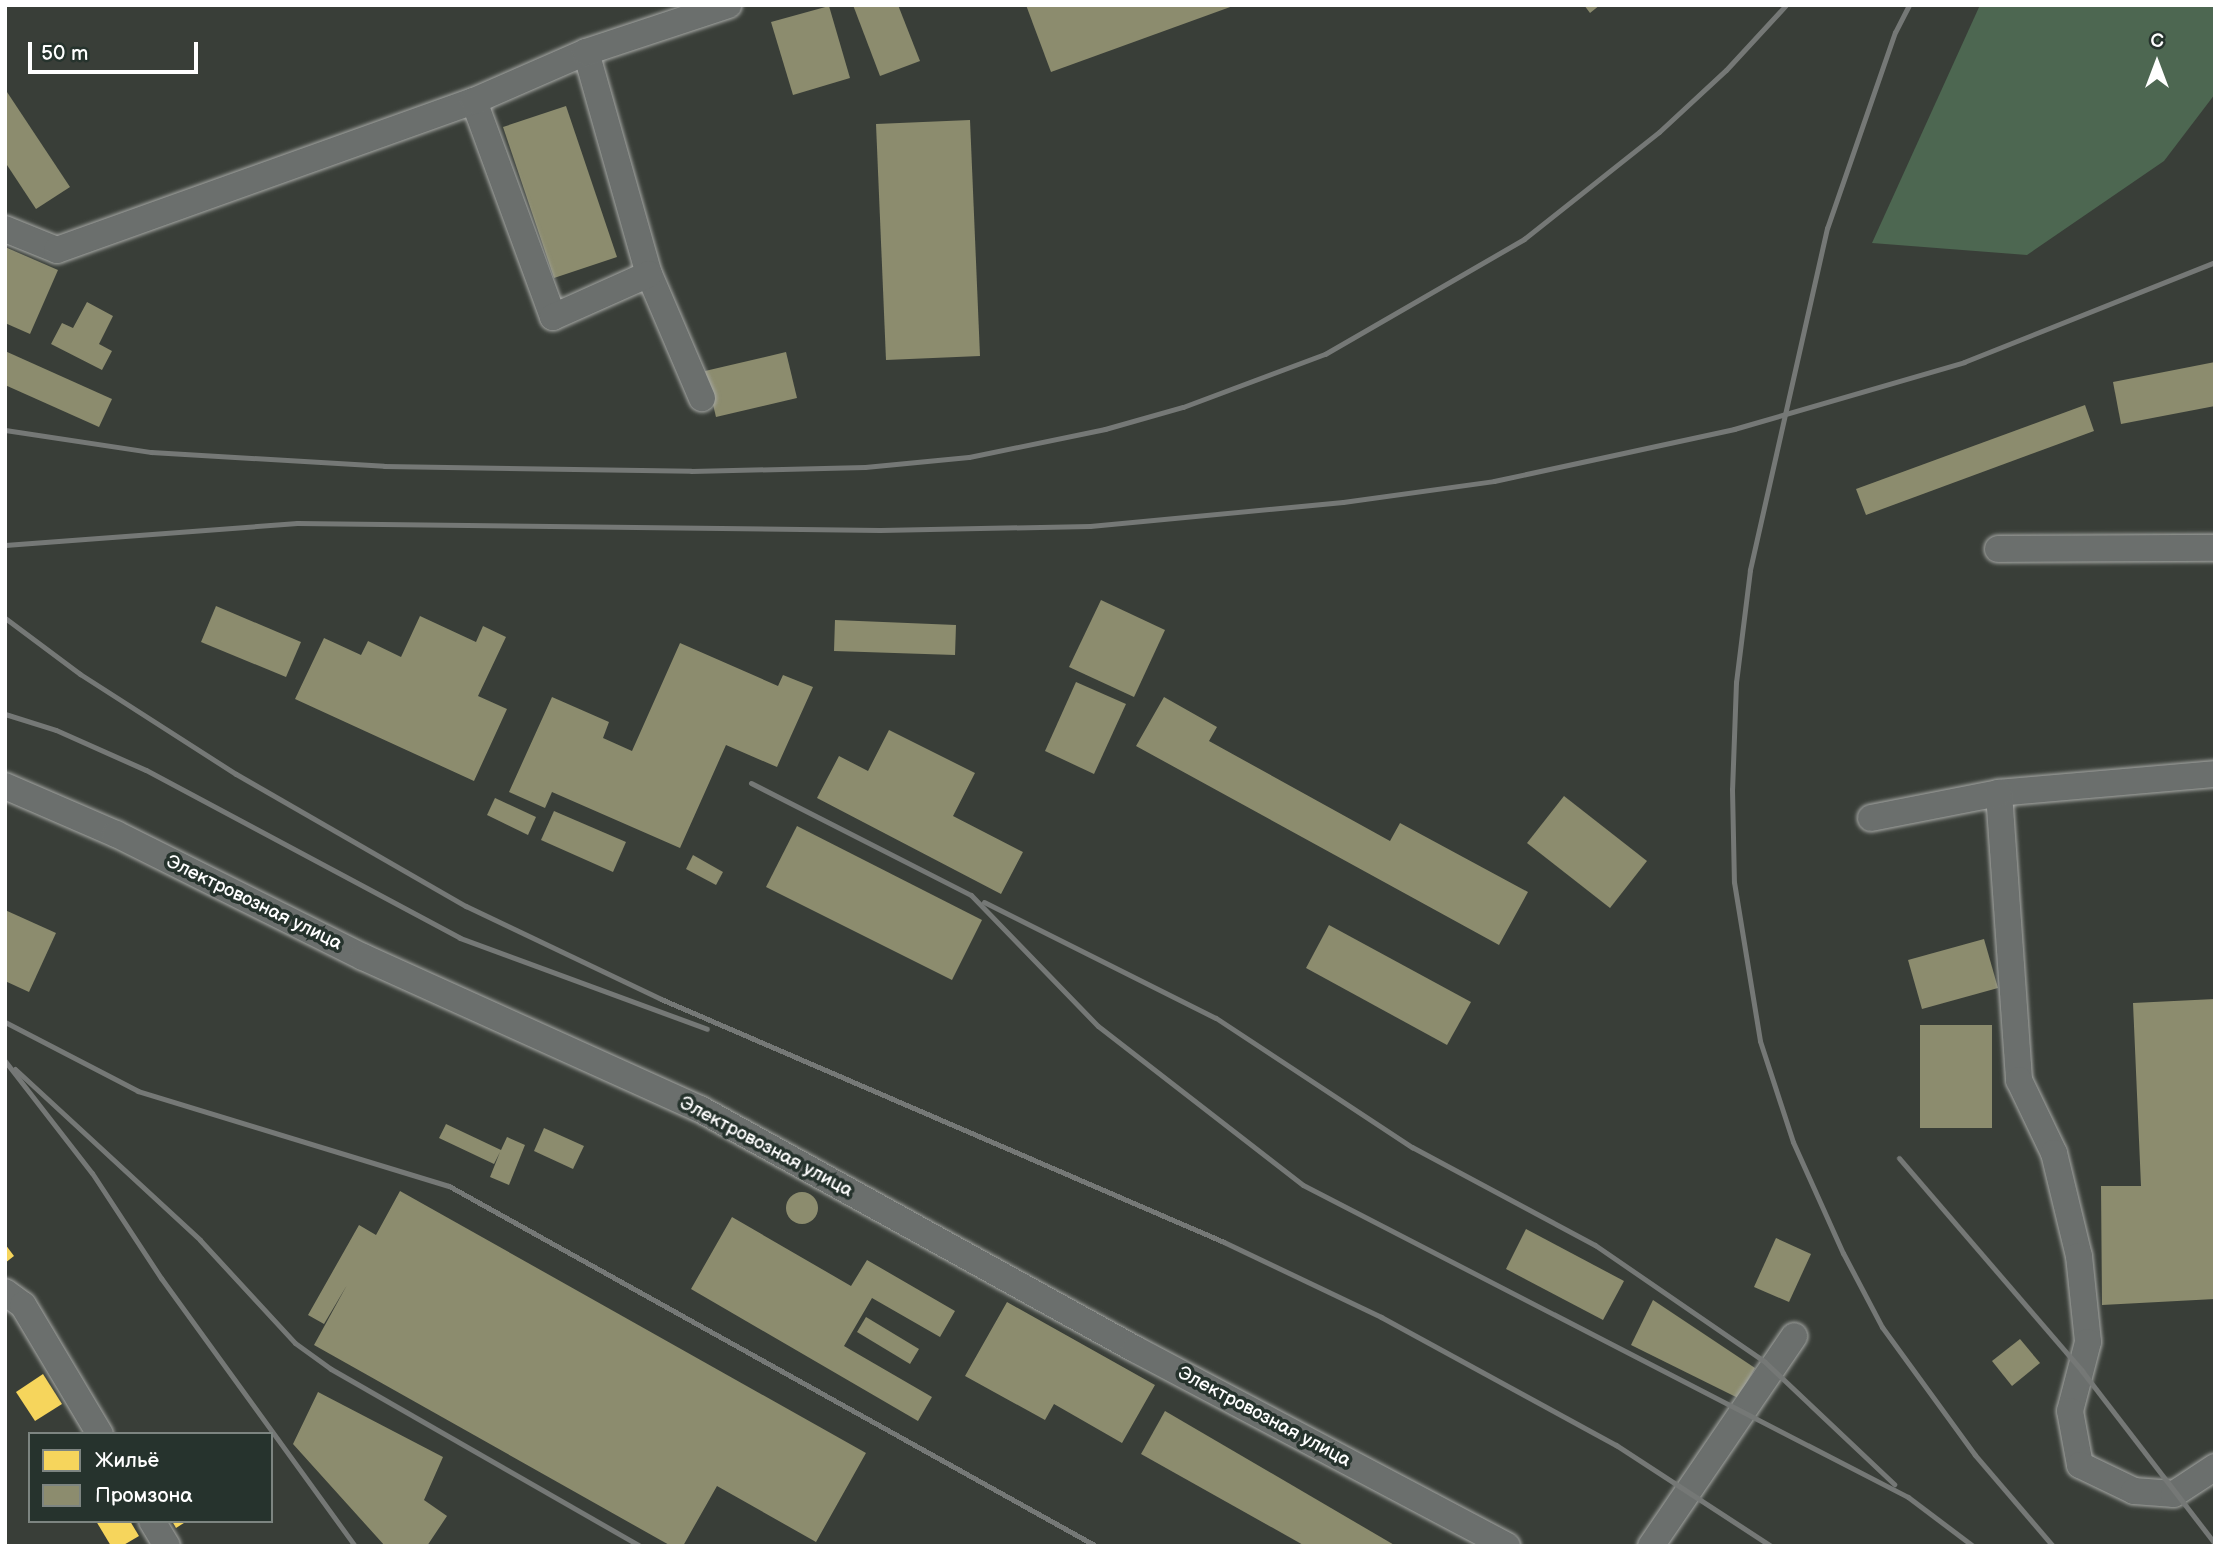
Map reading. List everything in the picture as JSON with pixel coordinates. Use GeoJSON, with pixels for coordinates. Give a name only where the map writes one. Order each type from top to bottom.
{"type":"FeatureCollection","features":[{"type":"Feature","properties":{"kind":"street"},"geometry":{"type":"LineString","coordinates":[[5,229],[57,250],[474,101],[586,52],[728,5]]}},
{"type":"Feature","properties":{"kind":"street"},"geometry":{"type":"LineString","coordinates":[[586,52],[649,274],[702,398]]}},
{"type":"Feature","properties":{"kind":"street"},"geometry":{"type":"LineString","coordinates":[[474,101],[553,317],[649,274]]}},
{"type":"Feature","properties":{"kind":"street"},"geometry":{"type":"LineString","coordinates":[[1998,549],[2215,548]]}},
{"type":"Feature","properties":{"kind":"street"},"geometry":{"type":"LineString","coordinates":[[1871,818],[1999,793],[2215,775]]}},
{"type":"Feature","properties":{"kind":"street","name":"Электровозная улица"},"geometry":{"type":"LineString","coordinates":[[5,786],[116,834],[363,957],[700,1109],[1135,1349],[1507,1546]]}},
{"type":"Feature","properties":{"kind":"street"},"geometry":{"type":"LineString","coordinates":[[1999,793],[2019,1080],[2053,1153],[2079,1256],[2088,1342],[2070,1410],[2080,1465],[2134,1491],[2174,1494],[2215,1467]]}},
{"type":"Feature","properties":{"kind":"street"},"geometry":{"type":"LineString","coordinates":[[5,1292],[23,1305],[99,1432]]}},
{"type":"Feature","properties":{"kind":"street"},"geometry":{"type":"LineString","coordinates":[[1651,1546],[1794,1336]]}},
{"type":"Feature","properties":{"kind":"street"},"geometry":{"type":"LineString","coordinates":[[153,1523],[167,1546]]}},
{"type":"Feature","properties":{"kind":"green space"},"geometry":{"type":"Polygon","coordinates":[[[1980,5],[2215,5],[2215,94],[2164,161],[2027,255],[1872,243],[1980,5]]]}},
{"type":"Feature","properties":{"kind":"building: Жильё"},"geometry":{"type":"Polygon","coordinates":[[[5,1244],[14,1256],[5,1263],[5,1244]]]}},
{"type":"Feature","properties":{"kind":"building: Жильё"},"geometry":{"type":"Polygon","coordinates":[[[43,1374],[62,1404],[35,1421],[16,1392],[43,1374]]]}},
{"type":"Feature","properties":{"kind":"building: Жильё"},"geometry":{"type":"Polygon","coordinates":[[[97,1523],[131,1523],[139,1536],[122,1546],[111,1546],[97,1523]]]}},
{"type":"Feature","properties":{"kind":"building: Промзона"},"geometry":{"type":"Polygon","coordinates":[[[853,5],[898,5],[920,61],[880,76],[853,5]]]}},
{"type":"Feature","properties":{"kind":"building: Промзона"},"geometry":{"type":"Polygon","coordinates":[[[1026,5],[1233,5],[1233,6],[1051,72],[1026,5]]]}},
{"type":"Feature","properties":{"kind":"building: Промзона"},"geometry":{"type":"Polygon","coordinates":[[[1584,5],[1600,5],[1590,13],[1584,5]]]}},
{"type":"Feature","properties":{"kind":"building: Промзона"},"geometry":{"type":"Polygon","coordinates":[[[829,6],[850,78],[793,95],[771,22],[829,6]]]}},
{"type":"Feature","properties":{"kind":"building: Промзона"},"geometry":{"type":"Polygon","coordinates":[[[5,89],[70,187],[36,209],[5,162],[5,89]]]}},
{"type":"Feature","properties":{"kind":"building: Промзона"},"geometry":{"type":"Polygon","coordinates":[[[566,106],[617,257],[554,278],[503,127],[566,106]]]}},
{"type":"Feature","properties":{"kind":"building: Промзона"},"geometry":{"type":"Polygon","coordinates":[[[970,120],[980,356],[886,360],[876,124],[970,120]]]}},
{"type":"Feature","properties":{"kind":"building: Промзона"},"geometry":{"type":"Polygon","coordinates":[[[5,247],[58,270],[30,334],[5,323],[5,247]]]}},
{"type":"Feature","properties":{"kind":"building: Промзона"},"geometry":{"type":"Polygon","coordinates":[[[87,302],[113,316],[99,344],[112,351],[102,370],[51,344],[62,323],[73,328],[87,302]]]}},
{"type":"Feature","properties":{"kind":"building: Промзона"},"geometry":{"type":"Polygon","coordinates":[[[5,351],[112,399],[99,427],[5,385],[5,351]]]}},
{"type":"Feature","properties":{"kind":"building: Промзона"},"geometry":{"type":"Polygon","coordinates":[[[786,352],[797,398],[716,417],[705,371],[786,352]]]}},
{"type":"Feature","properties":{"kind":"building: Промзона"},"geometry":{"type":"Polygon","coordinates":[[[2215,362],[2215,406],[2121,424],[2113,382],[2215,362]]]}},
{"type":"Feature","properties":{"kind":"building: Промзона"},"geometry":{"type":"Polygon","coordinates":[[[2085,405],[2094,431],[1866,515],[1856,489],[2085,405]]]}},
{"type":"Feature","properties":{"kind":"building: Промзона"},"geometry":{"type":"Polygon","coordinates":[[[1101,600],[1165,630],[1134,697],[1069,667],[1101,600]]]}},
{"type":"Feature","properties":{"kind":"building: Промзона"},"geometry":{"type":"Polygon","coordinates":[[[216,606],[301,642],[286,677],[201,642],[216,606]]]}},
{"type":"Feature","properties":{"kind":"building: Промзона"},"geometry":{"type":"Polygon","coordinates":[[[420,616],[476,642],[483,626],[506,637],[478,696],[507,709],[474,781],[295,699],[324,638],[361,655],[368,641],[401,657],[420,616]]]}},
{"type":"Feature","properties":{"kind":"building: Промзона"},"geometry":{"type":"Polygon","coordinates":[[[835,620],[956,625],[955,655],[834,651],[835,620]]]}},
{"type":"Feature","properties":{"kind":"building: Промзона"},"geometry":{"type":"Polygon","coordinates":[[[680,643],[778,686],[783,675],[813,687],[777,767],[726,745],[680,848],[552,792],[545,808],[509,792],[552,697],[609,722],[603,738],[632,751],[680,643]]]}},
{"type":"Feature","properties":{"kind":"building: Промзона"},"geometry":{"type":"Polygon","coordinates":[[[1076,682],[1126,704],[1094,774],[1045,751],[1076,682]]]}},
{"type":"Feature","properties":{"kind":"building: Промзона"},"geometry":{"type":"Polygon","coordinates":[[[1164,697],[1217,727],[1209,741],[1390,841],[1400,823],[1528,892],[1499,945],[1136,746],[1164,697]]]}},
{"type":"Feature","properties":{"kind":"building: Промзона"},"geometry":{"type":"Polygon","coordinates":[[[889,730],[975,773],[953,816],[1023,852],[1001,894],[817,798],[839,756],[868,771],[889,730]]]}},
{"type":"Feature","properties":{"kind":"building: Промзона"},"geometry":{"type":"Polygon","coordinates":[[[1564,796],[1647,861],[1610,908],[1527,843],[1564,796]]]}},
{"type":"Feature","properties":{"kind":"building: Промзона"},"geometry":{"type":"Polygon","coordinates":[[[495,798],[536,817],[528,835],[487,815],[495,798]]]}},
{"type":"Feature","properties":{"kind":"building: Промзона"},"geometry":{"type":"Polygon","coordinates":[[[554,811],[626,842],[613,872],[541,840],[554,811]]]}},
{"type":"Feature","properties":{"kind":"building: Промзона"},"geometry":{"type":"Polygon","coordinates":[[[797,826],[982,920],[952,980],[766,887],[797,826]]]}},
{"type":"Feature","properties":{"kind":"building: Промзона"},"geometry":{"type":"Polygon","coordinates":[[[693,855],[723,872],[716,885],[686,869],[693,855]]]}},
{"type":"Feature","properties":{"kind":"building: Промзона"},"geometry":{"type":"Polygon","coordinates":[[[5,910],[56,933],[29,992],[5,981],[5,910]]]}},
{"type":"Feature","properties":{"kind":"building: Промзона"},"geometry":{"type":"Polygon","coordinates":[[[1329,925],[1471,1002],[1447,1045],[1306,968],[1329,925]]]}},
{"type":"Feature","properties":{"kind":"building: Промзона"},"geometry":{"type":"Polygon","coordinates":[[[1984,939],[1998,988],[1922,1009],[1908,960],[1984,939]]]}},
{"type":"Feature","properties":{"kind":"building: Промзона"},"geometry":{"type":"Polygon","coordinates":[[[2215,999],[2215,1299],[2102,1305],[2101,1186],[2141,1186],[2133,1003],[2215,999]]]}},
{"type":"Feature","properties":{"kind":"building: Промзона"},"geometry":{"type":"Polygon","coordinates":[[[1920,1025],[1992,1025],[1992,1128],[1920,1128],[1920,1025]]]}},
{"type":"Feature","properties":{"kind":"building: Промзона"},"geometry":{"type":"Polygon","coordinates":[[[446,1124],[501,1150],[507,1137],[525,1145],[509,1185],[490,1177],[500,1152],[494,1164],[439,1138],[446,1124]]]}},
{"type":"Feature","properties":{"kind":"building: Промзона"},"geometry":{"type":"Polygon","coordinates":[[[544,1128],[584,1146],[573,1169],[534,1151],[544,1128]]]}},
{"type":"Feature","properties":{"kind":"building: Промзона"},"geometry":{"type":"Polygon","coordinates":[[[400,1191],[866,1453],[816,1542],[717,1486],[683,1546],[671,1546],[314,1345],[347,1285],[324,1324],[308,1315],[359,1225],[376,1235],[400,1191]]]}},
{"type":"Feature","properties":{"kind":"building: Промзона"},"geometry":{"type":"Polygon","coordinates":[[[802,1192],[813,1197],[818,1208],[813,1219],[802,1224],[791,1219],[786,1208],[791,1197],[802,1192]]]}},
{"type":"Feature","properties":{"kind":"building: Промзона"},"geometry":{"type":"Polygon","coordinates":[[[732,1217],[851,1286],[867,1260],[955,1311],[940,1337],[872,1298],[844,1346],[932,1397],[918,1421],[691,1289],[732,1217]]]}},
{"type":"Feature","properties":{"kind":"building: Промзона"},"geometry":{"type":"Polygon","coordinates":[[[1526,1229],[1624,1281],[1603,1320],[1506,1269],[1526,1229]]]}},
{"type":"Feature","properties":{"kind":"building: Промзона"},"geometry":{"type":"Polygon","coordinates":[[[1776,1238],[1811,1254],[1789,1302],[1754,1287],[1776,1238]]]}},
{"type":"Feature","properties":{"kind":"building: Промзона"},"geometry":{"type":"Polygon","coordinates":[[[1653,1300],[1755,1368],[1738,1398],[1631,1345],[1653,1300]]]}},
{"type":"Feature","properties":{"kind":"building: Промзона"},"geometry":{"type":"Polygon","coordinates":[[[1007,1302],[1155,1385],[1122,1443],[1054,1404],[1045,1420],[965,1376],[1007,1302]]]}},
{"type":"Feature","properties":{"kind":"building: Промзона"},"geometry":{"type":"Polygon","coordinates":[[[866,1317],[919,1349],[910,1364],[857,1332],[866,1317]]]}},
{"type":"Feature","properties":{"kind":"building: Промзона"},"geometry":{"type":"Polygon","coordinates":[[[2020,1339],[2040,1363],[2012,1386],[1992,1361],[2020,1339]]]}},
{"type":"Feature","properties":{"kind":"building: Промзона"},"geometry":{"type":"Polygon","coordinates":[[[318,1392],[443,1457],[424,1500],[447,1516],[427,1546],[385,1546],[293,1444],[318,1392]]]}},
{"type":"Feature","properties":{"kind":"building: Промзона"},"geometry":{"type":"Polygon","coordinates":[[[1165,1411],[1396,1546],[1305,1546],[1141,1454],[1165,1411]]]}},
{"type":"Feature","properties":{"kind":"railway"},"geometry":{"type":"LineString","coordinates":[[5,430],[151,452],[384,466],[691,471],[865,467],[969,457],[1105,429],[1183,407],[1325,354],[1524,239],[1659,132],[1726,70],[1786,5]]}},
{"type":"Feature","properties":{"kind":"railway"},"geometry":{"type":"LineString","coordinates":[[1909,5],[1895,32],[1827,228],[1750,570],[1736,682],[1732,789],[1734,882],[1760,1041],[1793,1142],[1843,1253],[1882,1327],[1975,1455],[2053,1546]]}},
{"type":"Feature","properties":{"kind":"railway"},"geometry":{"type":"LineString","coordinates":[[5,545],[297,523],[880,530],[1090,526],[1343,502],[1494,481],[1734,429],[1964,362],[2215,262]]}},
{"type":"Feature","properties":{"kind":"railway"},"geometry":{"type":"LineString","coordinates":[[5,618],[80,674],[236,774],[466,906],[661,999],[1224,1242],[1381,1317],[1616,1445],[1771,1546]]}},
{"type":"Feature","properties":{"kind":"railway"},"geometry":{"type":"LineString","coordinates":[[5,714],[56,730],[146,770],[460,938],[707,1029]]}},
{"type":"Feature","properties":{"kind":"railway"},"geometry":{"type":"LineString","coordinates":[[751,783],[971,895],[1098,1026],[1303,1185],[1908,1497],[1973,1546]]}},
{"type":"Feature","properties":{"kind":"railway"},"geometry":{"type":"LineString","coordinates":[[984,902],[1216,1018],[1412,1147],[1595,1245],[1765,1362],[1894,1484]]}},
{"type":"Feature","properties":{"kind":"railway"},"geometry":{"type":"LineString","coordinates":[[5,1022],[138,1091],[449,1186],[1096,1546]]}},
{"type":"Feature","properties":{"kind":"railway"},"geometry":{"type":"LineString","coordinates":[[5,1061],[92,1173],[161,1278],[272,1432]]}},
{"type":"Feature","properties":{"kind":"railway"},"geometry":{"type":"LineString","coordinates":[[15,1069],[200,1240],[295,1343],[331,1369],[640,1546]]}},
{"type":"Feature","properties":{"kind":"railway"},"geometry":{"type":"LineString","coordinates":[[1899,1158],[2082,1371],[2215,1544]]}},
{"type":"Feature","properties":{"kind":"railway"},"geometry":{"type":"LineString","coordinates":[[273,1433],[355,1546]]}}]}
